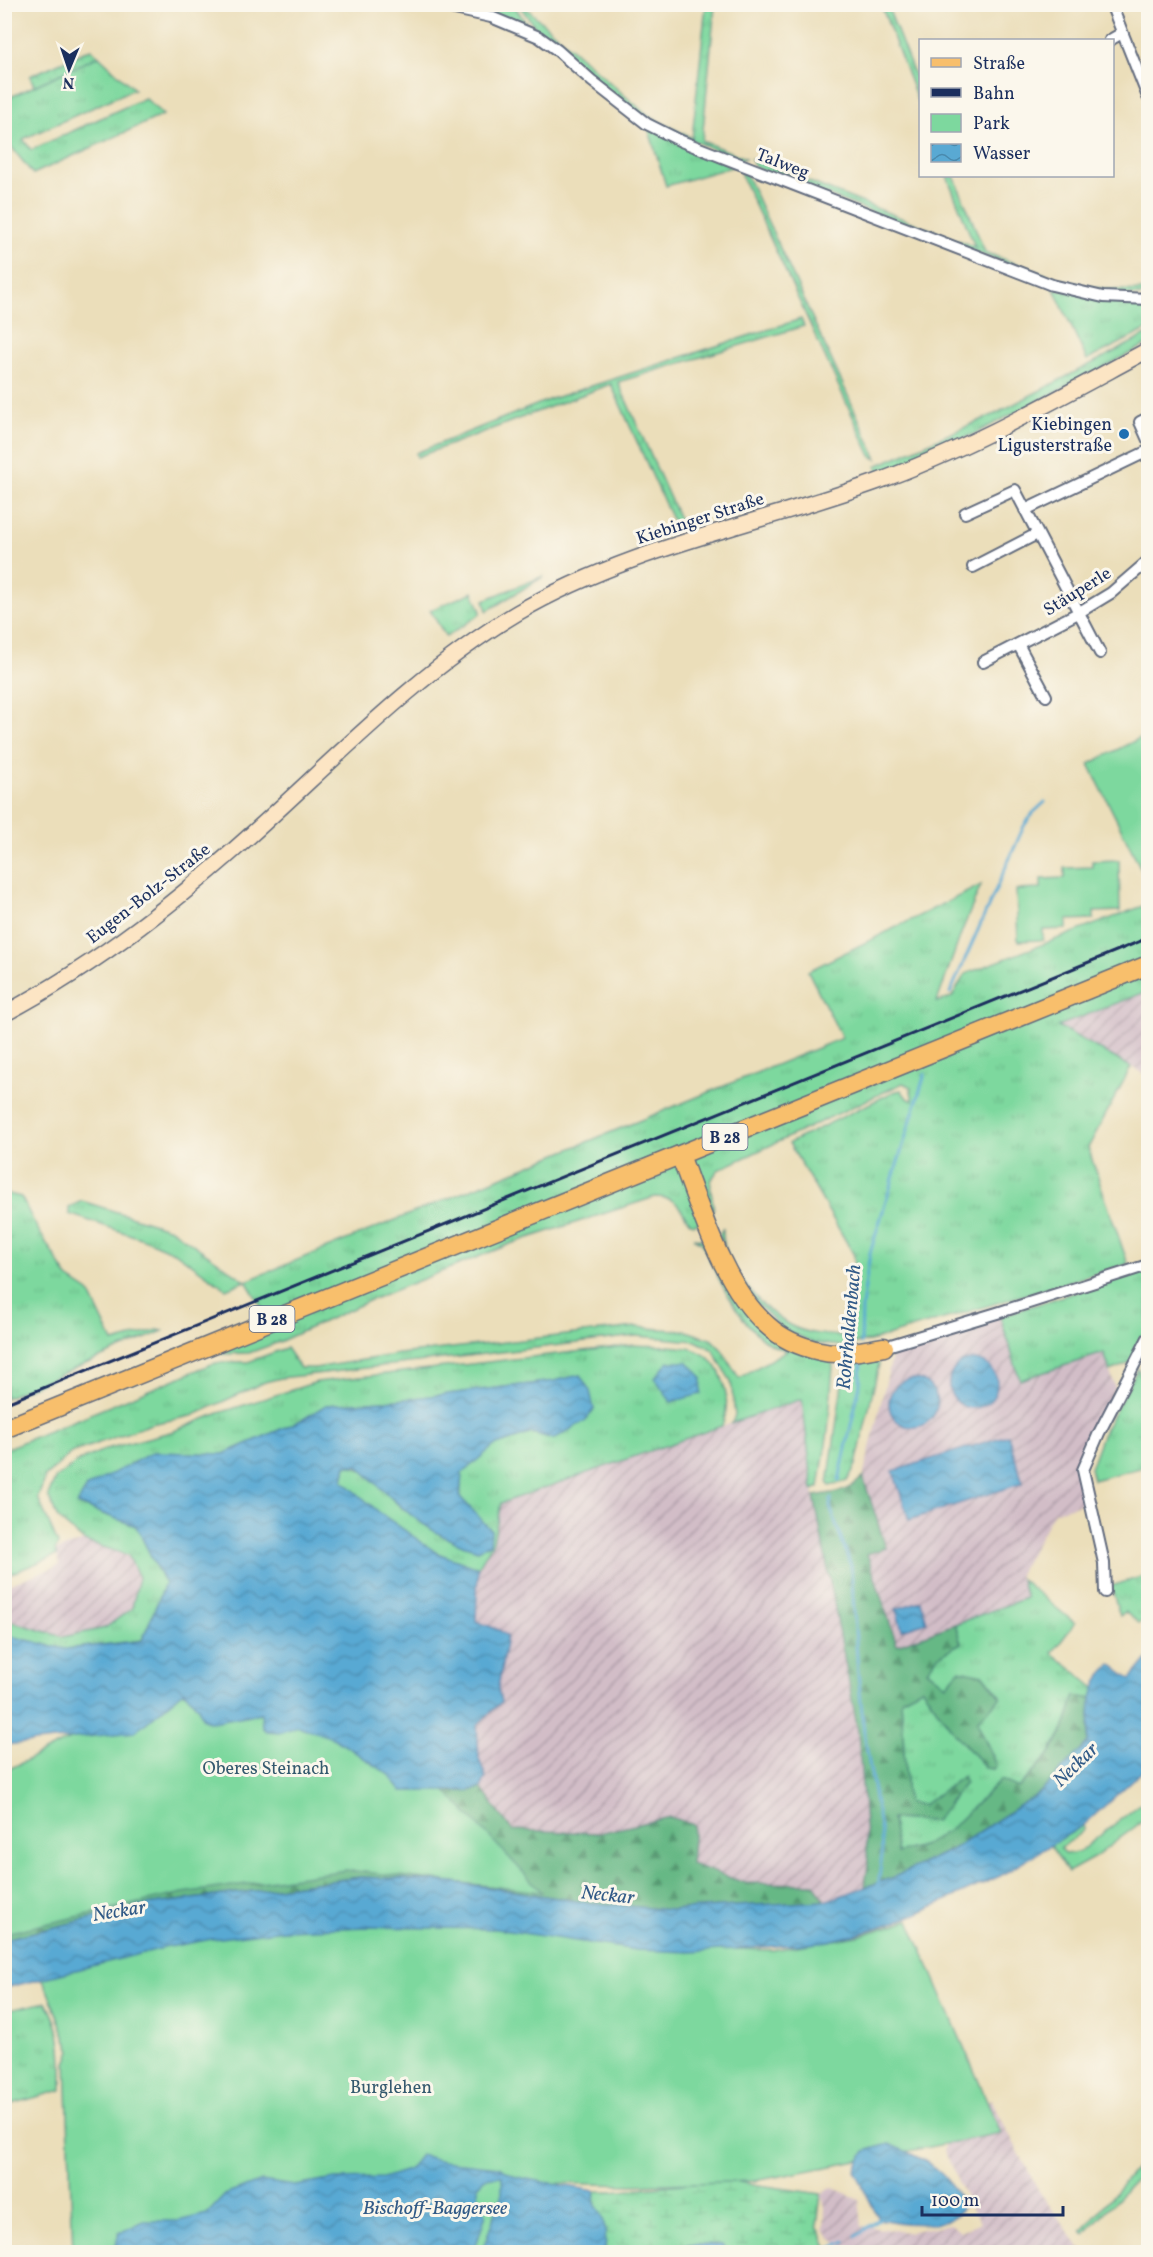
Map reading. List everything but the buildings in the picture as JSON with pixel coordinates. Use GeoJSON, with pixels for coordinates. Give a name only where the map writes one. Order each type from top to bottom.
{"type":"FeatureCollection","features":[{"type":"Feature","properties":{"kind":"main road","name":"B 28"},"geometry":{"type":"LineString","coordinates":[[4,1429],[1149,965]]}},
{"type":"Feature","properties":{"kind":"main road"},"geometry":{"type":"LineString","coordinates":[[680,1155],[719,1257],[735,1287],[766,1325],[788,1340],[822,1352],[848,1352],[879,1348]]}},
{"type":"Feature","properties":{"kind":"street","name":"Talweg"},"geometry":{"type":"LineString","coordinates":[[432,4],[491,17],[539,37],[647,124],[690,144],[1052,285],[1103,297],[1149,299]]}},
{"type":"Feature","properties":{"kind":"street"},"geometry":{"type":"LineString","coordinates":[[1111,4],[1122,33],[1146,82],[1149,97]]}},
{"type":"Feature","properties":{"kind":"street"},"geometry":{"type":"LineString","coordinates":[[1112,39],[1122,33]]}},
{"type":"Feature","properties":{"kind":"street","name":"Kiebinger Straße"},"geometry":{"type":"LineString","coordinates":[[303,787],[378,717],[444,663],[497,626],[544,598],[603,571],[654,552],[848,492],[920,465],[983,436],[1149,351]]}},
{"type":"Feature","properties":{"kind":"street"},"geometry":{"type":"LineString","coordinates":[[1149,418],[1140,422],[1149,440]]}},
{"type":"Feature","properties":{"kind":"street"},"geometry":{"type":"LineString","coordinates":[[1025,510],[1149,451]]}},
{"type":"Feature","properties":{"kind":"street"},"geometry":{"type":"LineString","coordinates":[[965,513],[1015,490],[1100,653]]}},
{"type":"Feature","properties":{"kind":"street"},"geometry":{"type":"LineString","coordinates":[[973,567],[1037,534]]}},
{"type":"Feature","properties":{"kind":"street","name":"Stäuperle"},"geometry":{"type":"LineString","coordinates":[[983,662],[1078,613],[1111,593],[1149,561]]}},
{"type":"Feature","properties":{"kind":"street"},"geometry":{"type":"LineString","coordinates":[[1018,644],[1046,696]]}},
{"type":"Feature","properties":{"kind":"street","name":"Eugen-Bolz-Straße"},"geometry":{"type":"LineString","coordinates":[[4,1014],[79,970],[156,915],[229,855],[303,787]]}},
{"type":"Feature","properties":{"kind":"street"},"geometry":{"type":"LineString","coordinates":[[879,1348],[1149,1264]]}},
{"type":"Feature","properties":{"kind":"street"},"geometry":{"type":"LineString","coordinates":[[1105,1592],[1104,1563],[1083,1470],[1099,1433],[1149,1338]]}},
{"type":"Feature","properties":{"kind":"shaded area"},"geometry":{"type":"Polygon","coordinates":[[[1148,991],[1148,1076],[1057,1026],[1148,991]]]}},
{"type":"Feature","properties":{"kind":"shaded area"},"geometry":{"type":"Polygon","coordinates":[[[1000,1316],[1104,1353],[1115,1387],[1078,1468],[1087,1502],[1054,1512],[1019,1574],[1026,1598],[897,1645],[867,1553],[886,1547],[863,1477],[892,1357],[898,1349],[1000,1316]]]}},
{"type":"Feature","properties":{"kind":"shaded area"},"geometry":{"type":"Polygon","coordinates":[[[802,1399],[814,1496],[858,1731],[868,1864],[865,1887],[825,1901],[814,1884],[745,1883],[691,1864],[694,1825],[670,1817],[599,1833],[512,1830],[481,1788],[486,1777],[479,1759],[477,1725],[501,1702],[498,1688],[507,1636],[476,1622],[478,1568],[493,1542],[501,1503],[802,1399]]]}},
{"type":"Feature","properties":{"kind":"shaded area"},"geometry":{"type":"Polygon","coordinates":[[[84,1541],[128,1555],[139,1577],[132,1608],[105,1628],[63,1637],[5,1619],[5,1586],[60,1565],[55,1551],[84,1541]]]}},
{"type":"Feature","properties":{"kind":"shaded area"},"geometry":{"type":"Polygon","coordinates":[[[991,2099],[1039,2191],[1083,2252],[845,2252],[824,2231],[825,2208],[821,2194],[831,2187],[859,2199],[862,2226],[907,2232],[951,2224],[960,2232],[980,2222],[969,2206],[944,2150],[948,2136],[960,2119],[991,2099]]]}},
{"type":"Feature","properties":{"kind":"green space"},"geometry":{"type":"Polygon","coordinates":[[[445,5],[514,5],[531,31],[445,5]]]}},
{"type":"Feature","properties":{"kind":"green space"},"geometry":{"type":"Polygon","coordinates":[[[519,5],[526,5],[526,8],[652,118],[692,138],[706,5],[715,5],[702,141],[745,158],[740,161],[648,121],[542,37],[519,5]]]}},
{"type":"Feature","properties":{"kind":"green space"},"geometry":{"type":"Polygon","coordinates":[[[881,5],[887,5],[919,87],[919,104],[881,5]]]}},
{"type":"Feature","properties":{"kind":"green space"},"geometry":{"type":"Polygon","coordinates":[[[91,49],[99,56],[34,86],[30,76],[91,49]]]}},
{"type":"Feature","properties":{"kind":"green space"},"geometry":{"type":"Polygon","coordinates":[[[99,56],[134,89],[23,139],[31,150],[145,98],[163,115],[33,174],[5,139],[4,100],[99,56]]]}},
{"type":"Feature","properties":{"kind":"green space"},"geometry":{"type":"Polygon","coordinates":[[[648,127],[730,165],[732,167],[666,186],[648,127]]]}},
{"type":"Feature","properties":{"kind":"green space"},"geometry":{"type":"Polygon","coordinates":[[[751,159],[975,247],[947,177],[954,177],[985,252],[1065,280],[1105,289],[1148,290],[1148,296],[1107,294],[1056,283],[755,167],[751,159]]]}},
{"type":"Feature","properties":{"kind":"green space"},"geometry":{"type":"Polygon","coordinates":[[[744,169],[747,171],[746,174],[877,459],[871,456],[741,175],[744,169]]]}},
{"type":"Feature","properties":{"kind":"green space"},"geometry":{"type":"Polygon","coordinates":[[[1054,289],[1148,303],[1148,329],[1087,360],[1054,289]]]}},
{"type":"Feature","properties":{"kind":"green space"},"geometry":{"type":"Polygon","coordinates":[[[801,319],[804,326],[618,382],[681,523],[675,526],[611,384],[417,457],[416,453],[551,399],[801,319]]]}},
{"type":"Feature","properties":{"kind":"green space"},"geometry":{"type":"Polygon","coordinates":[[[1148,334],[1148,344],[976,433],[880,475],[876,466],[995,414],[1148,334]]]}},
{"type":"Feature","properties":{"kind":"green space"},"geometry":{"type":"Polygon","coordinates":[[[544,576],[487,611],[484,600],[544,576]]]}},
{"type":"Feature","properties":{"kind":"green space"},"geometry":{"type":"Polygon","coordinates":[[[473,592],[481,611],[479,615],[446,637],[430,610],[473,592]]]}},
{"type":"Feature","properties":{"kind":"green space"},"geometry":{"type":"Polygon","coordinates":[[[1148,734],[1148,883],[1089,764],[1148,734]]]}},
{"type":"Feature","properties":{"kind":"green space"},"geometry":{"type":"Polygon","coordinates":[[[1119,860],[1120,911],[1094,912],[1094,919],[1067,920],[1067,929],[1043,930],[1043,940],[1018,941],[1016,890],[1041,889],[1041,879],[1065,878],[1065,868],[1092,867],[1092,861],[1119,860]]]}},
{"type":"Feature","properties":{"kind":"green space"},"geometry":{"type":"Polygon","coordinates":[[[981,885],[937,1002],[952,997],[965,974],[1148,904],[1148,991],[1058,1026],[1131,1067],[1088,1148],[1128,1264],[870,1341],[841,1346],[814,1343],[784,1329],[745,1293],[734,1270],[753,1295],[786,1323],[806,1331],[841,1336],[855,1273],[854,1255],[789,1143],[893,1092],[901,1090],[907,1098],[913,1101],[910,1086],[903,1083],[718,1170],[711,1182],[713,1211],[708,1218],[696,1224],[689,1222],[675,1202],[667,1198],[655,1197],[513,1243],[373,1299],[279,1342],[249,1353],[221,1354],[219,1352],[273,1330],[274,1327],[246,1281],[842,1038],[808,971],[981,885]]]}},
{"type":"Feature","properties":{"kind":"green space"},"geometry":{"type":"Polygon","coordinates":[[[5,1193],[21,1197],[68,1278],[89,1292],[113,1342],[158,1330],[163,1331],[5,1398],[5,1193]]]}},
{"type":"Feature","properties":{"kind":"green space"},"geometry":{"type":"Polygon","coordinates":[[[82,1201],[171,1229],[246,1281],[226,1289],[176,1253],[146,1240],[69,1214],[69,1207],[82,1201]]]}},
{"type":"Feature","properties":{"kind":"green space"},"geometry":{"type":"Polygon","coordinates":[[[723,1228],[724,1241],[727,1253],[719,1235],[723,1228]]]}},
{"type":"Feature","properties":{"kind":"green space"},"geometry":{"type":"Polygon","coordinates":[[[694,1238],[706,1240],[734,1298],[830,1359],[833,1366],[828,1431],[819,1487],[813,1490],[802,1399],[732,1423],[735,1415],[731,1382],[713,1350],[696,1341],[636,1336],[281,1378],[265,1382],[192,1416],[151,1424],[71,1453],[45,1477],[38,1498],[58,1544],[55,1551],[57,1555],[5,1576],[5,1449],[212,1364],[248,1362],[286,1348],[300,1368],[315,1368],[399,1354],[636,1327],[686,1331],[711,1339],[722,1350],[739,1378],[789,1349],[776,1347],[752,1329],[732,1301],[702,1243],[694,1238]]]}},
{"type":"Feature","properties":{"kind":"green space"},"geometry":{"type":"Polygon","coordinates":[[[1148,1269],[1148,1330],[1130,1363],[1110,1371],[1104,1353],[1020,1380],[1000,1316],[1148,1269]]]}},
{"type":"Feature","properties":{"kind":"green space"},"geometry":{"type":"Polygon","coordinates":[[[634,1345],[683,1347],[705,1355],[713,1363],[724,1382],[726,1405],[722,1426],[501,1503],[493,1542],[478,1568],[437,1553],[380,1513],[343,1481],[346,1465],[369,1475],[394,1501],[428,1527],[447,1538],[478,1550],[491,1530],[460,1497],[462,1473],[493,1446],[532,1433],[554,1439],[580,1375],[554,1381],[398,1400],[326,1405],[302,1420],[223,1454],[153,1452],[78,1505],[136,1526],[165,1584],[142,1640],[65,1649],[5,1635],[4,1619],[63,1637],[105,1628],[132,1608],[139,1577],[128,1555],[84,1541],[58,1519],[48,1496],[55,1479],[77,1462],[106,1449],[174,1431],[219,1413],[317,1382],[634,1345]]]}},
{"type":"Feature","properties":{"kind":"green space"},"geometry":{"type":"Polygon","coordinates":[[[876,1358],[879,1364],[856,1465],[847,1481],[830,1486],[828,1484],[845,1362],[876,1358]]]}},
{"type":"Feature","properties":{"kind":"green space"},"geometry":{"type":"Polygon","coordinates":[[[1138,1368],[1148,1393],[1148,1466],[1093,1480],[1090,1468],[1102,1435],[1138,1368]]]}},
{"type":"Feature","properties":{"kind":"green space"},"geometry":{"type":"Polygon","coordinates":[[[863,1477],[886,1548],[867,1554],[897,1645],[955,1624],[961,1643],[938,1656],[927,1670],[946,1685],[959,1670],[984,1675],[1001,1697],[977,1721],[996,1766],[993,1769],[986,1768],[955,1734],[922,1688],[901,1699],[907,1803],[923,1805],[963,1776],[965,1783],[935,1821],[892,1819],[897,1853],[922,1846],[948,1831],[1001,1780],[1018,1788],[1049,1755],[1064,1730],[1075,1696],[1092,1699],[1088,1742],[1042,1791],[953,1849],[892,1878],[865,1887],[868,1864],[858,1731],[814,1496],[845,1490],[863,1477]]]}},
{"type":"Feature","properties":{"kind":"green space"},"geometry":{"type":"Polygon","coordinates":[[[1148,1575],[1148,1617],[1139,1623],[1125,1612],[1120,1616],[1111,1586],[1148,1575]]]}},
{"type":"Feature","properties":{"kind":"green space"},"geometry":{"type":"Polygon","coordinates":[[[1021,1579],[1075,1623],[1052,1653],[1095,1688],[1092,1699],[1075,1696],[1064,1730],[1049,1755],[1018,1788],[1001,1780],[949,1831],[922,1846],[896,1853],[892,1819],[935,1821],[963,1776],[923,1805],[907,1803],[901,1699],[922,1687],[955,1734],[986,1768],[993,1769],[993,1756],[976,1721],[1001,1696],[984,1675],[946,1685],[927,1670],[938,1656],[961,1643],[955,1624],[1026,1598],[1021,1579]]]}},
{"type":"Feature","properties":{"kind":"green space","name":"Oberes Steinach"},"geometry":{"type":"Polygon","coordinates":[[[292,1630],[542,1892],[346,1870],[183,1893],[5,1933],[5,1771],[292,1630]]]}},
{"type":"Feature","properties":{"kind":"green space"},"geometry":{"type":"Polygon","coordinates":[[[98,1775],[467,1791],[481,1788],[512,1830],[599,1833],[670,1817],[694,1825],[691,1864],[745,1883],[814,1884],[825,1901],[670,1910],[583,1902],[453,1882],[361,1877],[147,1905],[5,1939],[4,1873],[98,1775]]]}},
{"type":"Feature","properties":{"kind":"green space"},"geometry":{"type":"Polygon","coordinates":[[[1148,1798],[1148,1817],[1095,1857],[1068,1872],[1050,1845],[1084,1825],[1084,1830],[1060,1849],[1064,1854],[1079,1852],[1148,1798]]]}},
{"type":"Feature","properties":{"kind":"green space","name":"Burglehen"},"geometry":{"type":"Polygon","coordinates":[[[909,1920],[1001,2133],[755,2181],[632,2185],[547,2183],[543,2252],[73,2252],[66,2063],[71,2051],[41,1974],[268,1925],[482,1923],[653,1947],[773,1950],[858,1936],[909,1920]]]}},
{"type":"Feature","properties":{"kind":"green space"},"geometry":{"type":"Polygon","coordinates":[[[46,2002],[59,2034],[62,2056],[62,2090],[5,2106],[4,2011],[46,2002]]]}},
{"type":"Feature","properties":{"kind":"green space"},"geometry":{"type":"Polygon","coordinates":[[[1148,2154],[1148,2167],[1084,2234],[1082,2231],[1148,2154]]]}},
{"type":"Feature","properties":{"kind":"green space"},"geometry":{"type":"Polygon","coordinates":[[[725,2180],[821,2194],[817,2225],[828,2248],[827,2252],[726,2252],[721,2245],[688,2244],[661,2252],[604,2252],[605,2237],[596,2206],[595,2191],[725,2180]]]}},
{"type":"Feature","properties":{"kind":"water"},"geometry":{"type":"Polygon","coordinates":[[[968,1360],[978,1360],[990,1367],[997,1379],[997,1389],[990,1401],[978,1408],[968,1408],[953,1397],[949,1389],[949,1379],[960,1364],[968,1360]]]}},
{"type":"Feature","properties":{"kind":"water"},"geometry":{"type":"Polygon","coordinates":[[[668,1362],[688,1362],[702,1378],[701,1394],[671,1402],[655,1378],[668,1362]]]}},
{"type":"Feature","properties":{"kind":"water"},"geometry":{"type":"Polygon","coordinates":[[[580,1375],[590,1391],[594,1409],[585,1421],[554,1439],[532,1433],[494,1446],[462,1473],[460,1497],[491,1530],[490,1544],[478,1550],[460,1544],[427,1527],[399,1505],[358,1466],[346,1465],[343,1481],[380,1513],[437,1553],[478,1568],[476,1621],[499,1630],[507,1636],[498,1688],[501,1702],[477,1725],[479,1759],[486,1777],[481,1788],[467,1791],[401,1791],[390,1775],[335,1739],[298,1726],[281,1732],[266,1731],[262,1727],[261,1713],[212,1722],[203,1719],[198,1707],[184,1691],[135,1732],[5,1745],[5,1635],[65,1649],[142,1641],[165,1584],[136,1526],[77,1504],[87,1487],[153,1452],[224,1454],[302,1420],[326,1405],[398,1400],[554,1381],[580,1375]]]}},
{"type":"Feature","properties":{"kind":"water"},"geometry":{"type":"Polygon","coordinates":[[[908,1379],[918,1379],[930,1386],[937,1398],[937,1408],[930,1420],[918,1427],[908,1427],[893,1416],[889,1408],[889,1398],[900,1383],[908,1379]]]}},
{"type":"Feature","properties":{"kind":"water"},"geometry":{"type":"Polygon","coordinates":[[[1008,1435],[1023,1483],[909,1520],[893,1471],[1008,1435]]]}},
{"type":"Feature","properties":{"kind":"water"},"geometry":{"type":"Polygon","coordinates":[[[921,1601],[927,1622],[902,1630],[896,1609],[921,1601]]]}},
{"type":"Feature","properties":{"kind":"water","name":"Neckar"},"geometry":{"type":"Polygon","coordinates":[[[1148,1658],[1148,1766],[1084,1825],[1000,1876],[907,1918],[858,1934],[820,1943],[691,1952],[636,1950],[496,1929],[368,1927],[284,1930],[163,1948],[5,1988],[5,1939],[147,1905],[361,1877],[453,1882],[583,1902],[670,1910],[825,1901],[892,1878],[953,1849],[1042,1791],[1088,1742],[1091,1701],[1101,1675],[1111,1664],[1131,1679],[1148,1658]]]}},
{"type":"Feature","properties":{"kind":"water"},"geometry":{"type":"Polygon","coordinates":[[[889,2144],[914,2155],[934,2167],[942,2175],[957,2194],[963,2207],[954,2217],[928,2224],[879,2219],[855,2171],[865,2151],[889,2144]]]}},
{"type":"Feature","properties":{"kind":"water","name":"Bischoff-Baggersee"},"geometry":{"type":"Polygon","coordinates":[[[420,2155],[442,2161],[499,2167],[516,2177],[595,2191],[595,2203],[603,2218],[606,2240],[604,2252],[482,2252],[502,2193],[502,2176],[485,2178],[478,2185],[478,2194],[486,2214],[474,2252],[114,2252],[119,2233],[144,2221],[178,2221],[207,2214],[225,2195],[261,2181],[295,2186],[335,2179],[383,2178],[408,2170],[420,2155]]]}},
{"type":"Feature","properties":{"kind":"water"},"geometry":{"type":"Polygon","coordinates":[[[688,2244],[722,2245],[726,2252],[661,2252],[688,2244]]]}},
{"type":"Feature","properties":{"kind":"waterway","name":"Rohrhaldenbach"},"geometry":{"type":"LineString","coordinates":[[950,993],[1024,826],[1045,802]]}},
{"type":"Feature","properties":{"kind":"waterway","name":"Rohrhaldenbach"},"geometry":{"type":"LineString","coordinates":[[861,1343],[862,1307],[870,1253],[925,1074]]}},
{"type":"Feature","properties":{"kind":"waterway","name":"Rohrhaldenbach"},"geometry":{"type":"LineString","coordinates":[[839,1480],[860,1384],[861,1358]]}},
{"type":"Feature","properties":{"kind":"waterway","name":"Rohrhaldenbach"},"geometry":{"type":"LineString","coordinates":[[831,1498],[830,1507],[851,1566],[864,1732],[881,1834],[882,1855],[878,1886]]}},
{"type":"Feature","properties":{"kind":"waterway"},"geometry":{"type":"LineString","coordinates":[[856,2236],[879,2219]]}},
{"type":"Feature","properties":{"kind":"waterway"},"geometry":{"type":"LineString","coordinates":[[832,2252],[832,2248],[846,2241]]}},
{"type":"Feature","properties":{"kind":"railway"},"geometry":{"type":"LineString","coordinates":[[4,1404],[1148,938]]}},
{"type":"Feature","properties":{"kind":"place","name":"Kiebingen Ligusterstraße"},"geometry":{"type":"Point","coordinates":[1124,434]}}]}
